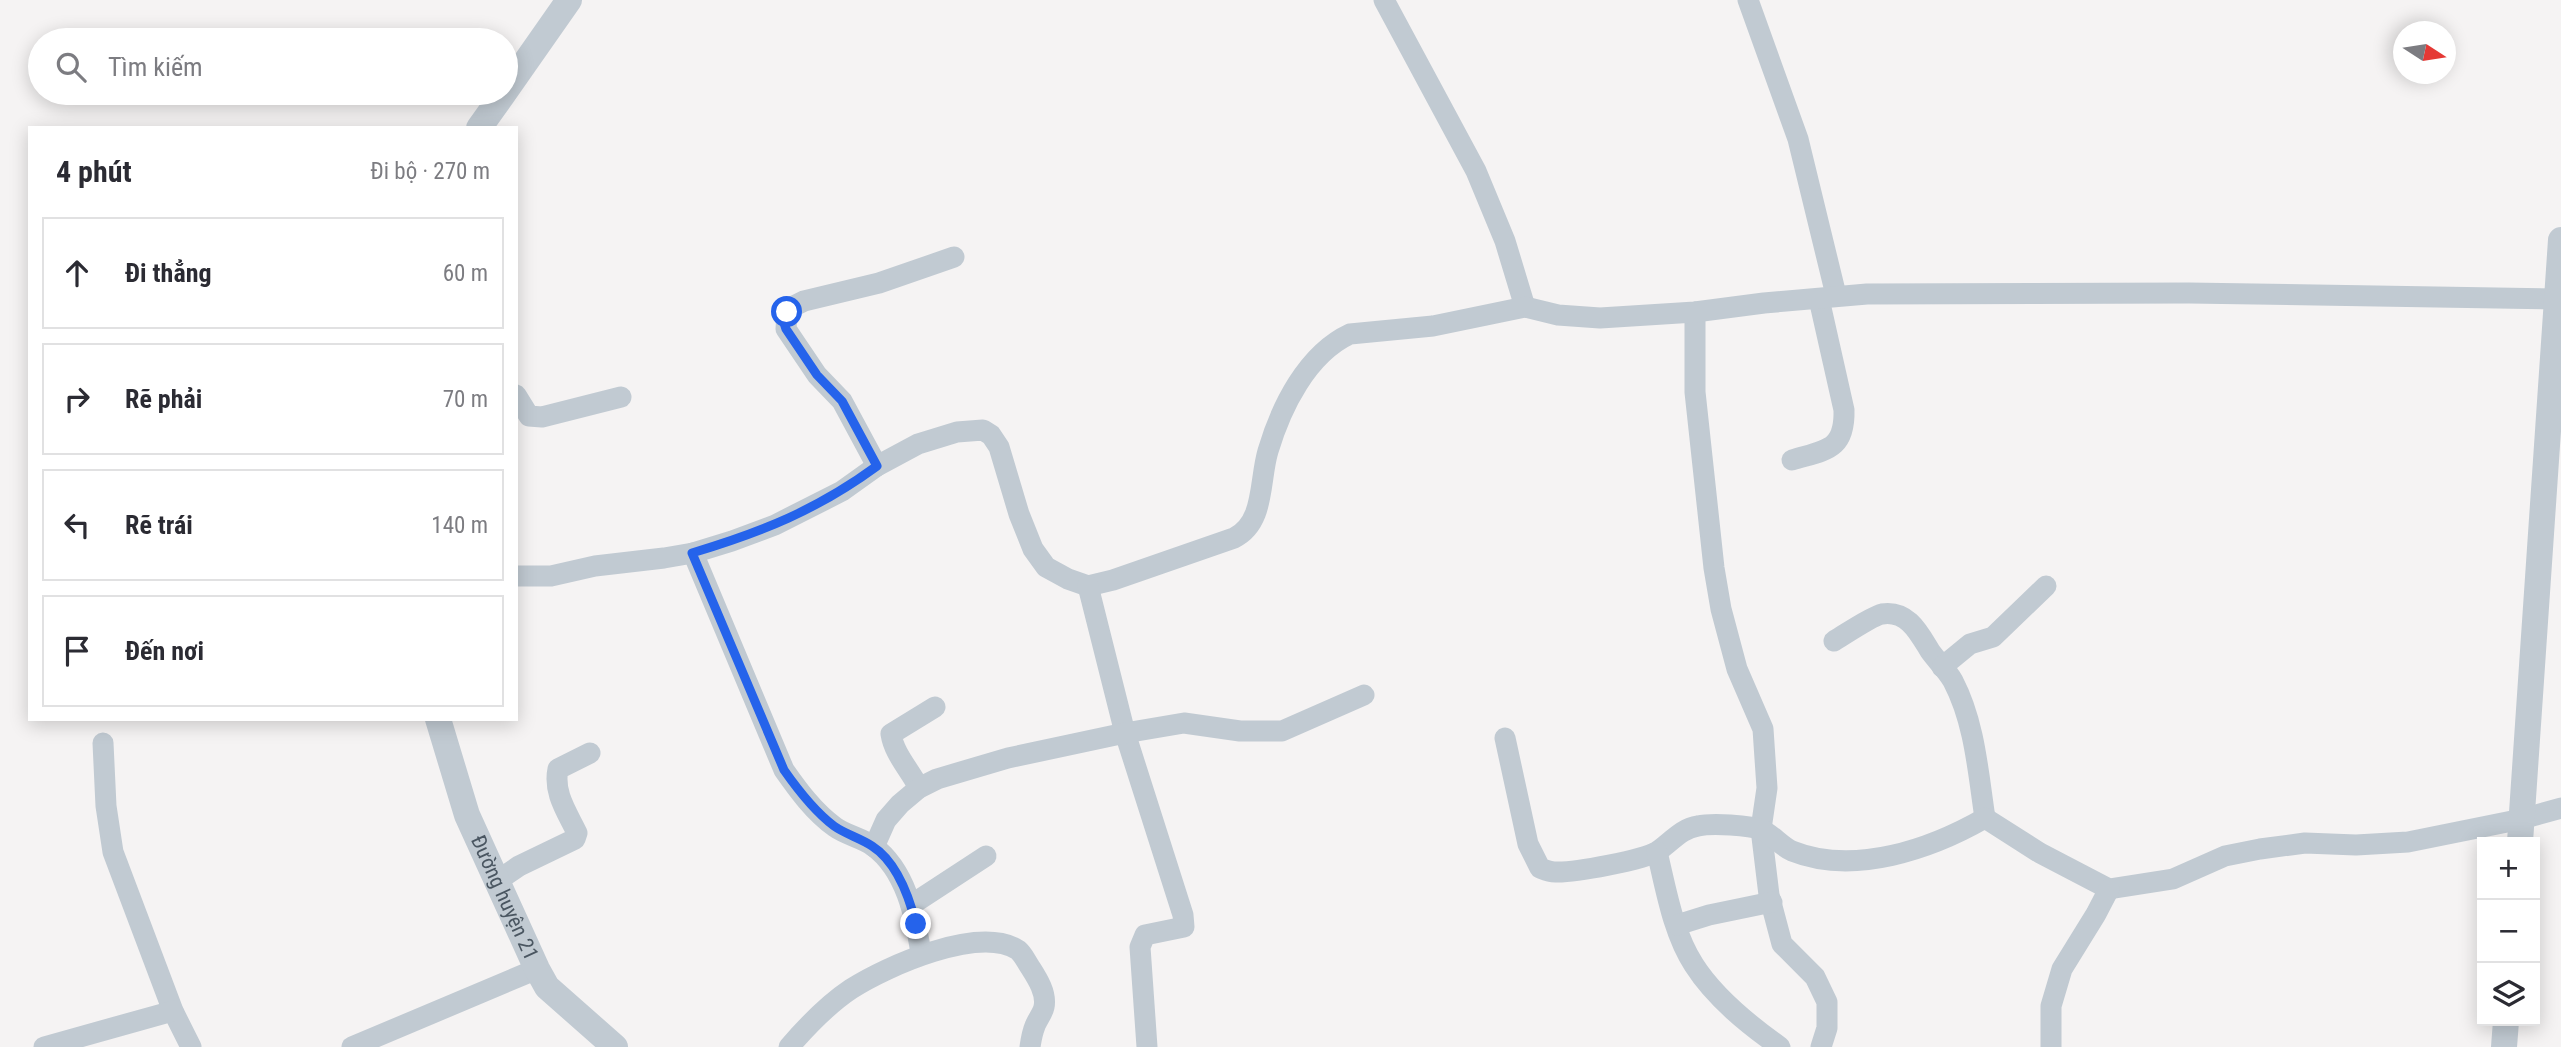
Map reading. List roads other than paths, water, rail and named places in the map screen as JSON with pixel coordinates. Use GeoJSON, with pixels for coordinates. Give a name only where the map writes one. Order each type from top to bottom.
{"type":"FeatureCollection","features":[{"type":"Feature","properties":{"kind":"street"},"geometry":{"type":"LineString","coordinates":[[518,73],[569,0]]}},
{"type":"Feature","properties":{"kind":"street"},"geometry":{"type":"LineString","coordinates":[[1384,0],[1476,171],[1505,240],[1525,307]]}},
{"type":"Feature","properties":{"kind":"street"},"geometry":{"type":"LineString","coordinates":[[1748,0],[1798,139],[1827,297],[1844,410],[1844,428],[1830,448],[1792,460]]}},
{"type":"Feature","properties":{"kind":"street"},"geometry":{"type":"LineString","coordinates":[[480,126],[495,105]]}},
{"type":"Feature","properties":{"kind":"street"},"geometry":{"type":"LineString","coordinates":[[2521,830],[2561,240]]}},
{"type":"Feature","properties":{"kind":"street"},"geometry":{"type":"LineString","coordinates":[[877,466],[842,401],[817,375],[786,329],[784,323],[787,312],[804,301],[879,283],[954,257]]}},
{"type":"Feature","properties":{"kind":"street"},"geometry":{"type":"LineString","coordinates":[[518,576],[551,576],[595,566],[692,553],[775,525],[842,492],[877,466],[918,444],[957,432],[982,430],[990,435],[999,447],[1026,536],[1040,560],[1052,572],[1088,586],[1160,565],[1234,538],[1250,528],[1255,516],[1267,454],[1290,397],[1316,359],[1338,340],[1350,334],[1433,326],[1525,307],[1578,318],[1695,312],[1827,297],[2189,293],[2556,299]]}},
{"type":"Feature","properties":{"kind":"street"},"geometry":{"type":"LineString","coordinates":[[1695,312],[1695,391],[1714,568],[1721,609],[1737,669],[1763,729],[1767,788],[1761,829],[1764,862],[1782,944],[1815,977],[1827,1002],[1827,1028],[1821,1047]]}},
{"type":"Feature","properties":{"kind":"street"},"geometry":{"type":"LineString","coordinates":[[518,398],[529,416],[542,417],[621,397]]}},
{"type":"Feature","properties":{"kind":"street"},"geometry":{"type":"LineString","coordinates":[[692,553],[784,770],[799,792],[835,827],[874,846],[900,878],[911,905],[921,953]]}},
{"type":"Feature","properties":{"kind":"street"},"geometry":{"type":"LineString","coordinates":[[1088,586],[1125,733],[1183,915],[1184,927],[1145,935],[1140,947],[1147,1047]]}},
{"type":"Feature","properties":{"kind":"street"},"geometry":{"type":"LineString","coordinates":[[1942,667],[1970,644],[1993,637],[2046,586]]}},
{"type":"Feature","properties":{"kind":"street"},"geometry":{"type":"LineString","coordinates":[[1834,641],[1881,614],[1910,622],[1921,632],[1952,681],[1972,735],[1985,818],[2040,853],[2109,889],[2174,879],[2225,856],[2260,849],[2305,843],[2356,845],[2408,842],[2521,830],[2561,808]]}},
{"type":"Feature","properties":{"kind":"street"},"geometry":{"type":"LineString","coordinates":[[874,846],[886,820],[900,804],[919,788],[937,779],[1008,758],[1184,723],[1240,731],[1282,731],[1364,695]]}},
{"type":"Feature","properties":{"kind":"street"},"geometry":{"type":"LineString","coordinates":[[919,788],[893,747],[891,734],[935,707]]}},
{"type":"Feature","properties":{"kind":"street","name":"Đường huyện 21"},"geometry":{"type":"LineString","coordinates":[[439,721],[467,815],[537,969],[547,987],[615,1047]]}},
{"type":"Feature","properties":{"kind":"street"},"geometry":{"type":"LineString","coordinates":[[1505,738],[1528,844],[1539,868],[1551,873],[1621,862],[1657,852],[1686,830],[1698,826],[1722,825],[1761,829],[1791,850],[1839,861],[1886,857],[1963,831],[1985,818]]}},
{"type":"Feature","properties":{"kind":"street"},"geometry":{"type":"LineString","coordinates":[[103,743],[106,806],[113,852],[173,1011],[191,1047]]}},
{"type":"Feature","properties":{"kind":"street"},"geometry":{"type":"LineString","coordinates":[[496,881],[519,866],[575,839],[577,833],[563,809],[555,780],[558,769],[590,753]]}},
{"type":"Feature","properties":{"kind":"street"},"geometry":{"type":"LineString","coordinates":[[1657,852],[1677,925],[1693,964],[1731,1008],[1780,1047]]}},
{"type":"Feature","properties":{"kind":"street"},"geometry":{"type":"LineString","coordinates":[[911,905],[985,856]]}},
{"type":"Feature","properties":{"kind":"street"},"geometry":{"type":"LineString","coordinates":[[2051,1047],[2051,1006],[2062,969],[2109,889]]}},
{"type":"Feature","properties":{"kind":"street"},"geometry":{"type":"LineString","coordinates":[[1677,925],[1709,915],[1772,902]]}},
{"type":"Feature","properties":{"kind":"street"},"geometry":{"type":"LineString","coordinates":[[789,1047],[809,1023],[852,988],[921,953],[987,942],[1005,944],[1021,951],[1041,985],[1044,1007],[1035,1025],[1030,1047]]}},
{"type":"Feature","properties":{"kind":"street"},"geometry":{"type":"LineString","coordinates":[[352,1047],[537,969]]}},
{"type":"Feature","properties":{"kind":"street"},"geometry":{"type":"LineString","coordinates":[[44,1047],[173,1011]]}},
{"type":"Feature","properties":{"kind":"street"},"geometry":{"type":"LineString","coordinates":[[2504,1047],[2506,1026]]}}]}
